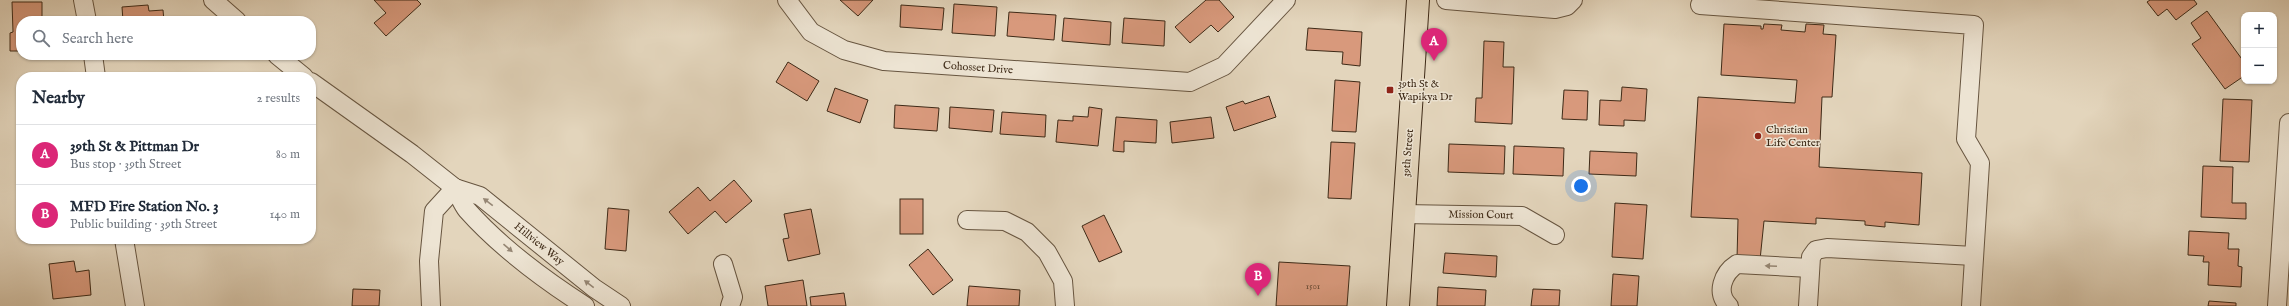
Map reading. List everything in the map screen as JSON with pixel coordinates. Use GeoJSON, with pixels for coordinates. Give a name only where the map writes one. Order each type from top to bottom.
{"type":"FeatureCollection","features":[{"type":"Feature","properties":{"kind":"main road","name":"39th Street"},"geometry":{"type":"LineString","coordinates":[[1398,306],[1418,0]]}},
{"type":"Feature","properties":{"kind":"street"},"geometry":{"type":"LineString","coordinates":[[83,0],[86,16]]}},
{"type":"Feature","properties":{"kind":"street"},"geometry":{"type":"LineString","coordinates":[[213,0],[232,16]]}},
{"type":"Feature","properties":{"kind":"street","name":"Cohosset Drive"},"geometry":{"type":"LineString","coordinates":[[787,0],[811,32],[844,50],[884,61],[1190,82],[1224,66],[1286,0]]}},
{"type":"Feature","properties":{"kind":"street"},"geometry":{"type":"LineString","coordinates":[[1446,0],[1555,9],[1567,6],[1573,0]]}},
{"type":"Feature","properties":{"kind":"street"},"geometry":{"type":"LineString","coordinates":[[1700,5],[1974,24],[1966,139],[1980,163],[1971,306]]}},
{"type":"Feature","properties":{"kind":"street"},"geometry":{"type":"LineString","coordinates":[[93,60],[95,72]]}},
{"type":"Feature","properties":{"kind":"street"},"geometry":{"type":"LineString","coordinates":[[283,60],[298,72]]}},
{"type":"Feature","properties":{"kind":"street","name":"Hillview Way"},"geometry":{"type":"LineString","coordinates":[[316,86],[412,154],[455,188],[480,196],[594,288],[621,306]]}},
{"type":"Feature","properties":{"kind":"street"},"geometry":{"type":"LineString","coordinates":[[2277,306],[2289,123]]}},
{"type":"Feature","properties":{"kind":"street"},"geometry":{"type":"LineString","coordinates":[[431,306],[429,261],[434,211],[455,188]]}},
{"type":"Feature","properties":{"kind":"street","name":"Hillview Way"},"geometry":{"type":"LineString","coordinates":[[455,188],[466,209],[497,239],[548,282],[585,306]]}},
{"type":"Feature","properties":{"kind":"street","name":"Mission Court"},"geometry":{"type":"LineString","coordinates":[[1403,214],[1522,216],[1554,235]]}},
{"type":"Feature","properties":{"kind":"street"},"geometry":{"type":"LineString","coordinates":[[967,220],[1005,221],[1027,232],[1047,252],[1063,281],[1065,306]]}},
{"type":"Feature","properties":{"kind":"street"},"geometry":{"type":"LineString","coordinates":[[125,244],[135,306]]}},
{"type":"Feature","properties":{"kind":"street"},"geometry":{"type":"LineString","coordinates":[[1808,306],[1811,257],[1816,250],[1827,248],[1974,256]]}},
{"type":"Feature","properties":{"kind":"street"},"geometry":{"type":"LineString","coordinates":[[724,264],[733,297],[730,306]]}},
{"type":"Feature","properties":{"kind":"street"},"geometry":{"type":"LineString","coordinates":[[1730,306],[1722,293],[1722,283],[1724,276],[1737,264],[1810,268]]}},
{"type":"Feature","properties":{"kind":"building"},"geometry":{"type":"Polygon","coordinates":[[[374,0],[417,0],[421,4],[386,36],[374,23],[386,13],[374,0]]]}},
{"type":"Feature","properties":{"kind":"building"},"geometry":{"type":"Polygon","coordinates":[[[840,0],[873,0],[858,16],[840,0]]]}},
{"type":"Feature","properties":{"kind":"building"},"geometry":{"type":"Polygon","coordinates":[[[1206,0],[1219,0],[1234,17],[1218,32],[1211,25],[1190,43],[1175,27],[1206,0]]]}},
{"type":"Feature","properties":{"kind":"building"},"geometry":{"type":"Polygon","coordinates":[[[2150,0],[2194,0],[2197,4],[2176,20],[2167,9],[2158,16],[2147,2],[2150,0]]]}},
{"type":"Feature","properties":{"kind":"building"},"geometry":{"type":"Polygon","coordinates":[[[12,2],[42,2],[42,16],[16,16],[16,51],[10,51],[10,33],[13,32],[12,2]]]}},
{"type":"Feature","properties":{"kind":"building"},"geometry":{"type":"Polygon","coordinates":[[[954,4],[997,7],[995,36],[952,33],[954,4]]]}},
{"type":"Feature","properties":{"kind":"building"},"geometry":{"type":"Polygon","coordinates":[[[148,5],[149,11],[163,10],[164,16],[123,16],[122,7],[148,5]]]}},
{"type":"Feature","properties":{"kind":"building"},"geometry":{"type":"Polygon","coordinates":[[[901,5],[944,8],[942,30],[900,27],[901,5]]]}},
{"type":"Feature","properties":{"kind":"building"},"geometry":{"type":"Polygon","coordinates":[[[2207,11],[2241,58],[2241,78],[2225,89],[2192,44],[2201,38],[2191,23],[2207,11]]]}},
{"type":"Feature","properties":{"kind":"building"},"geometry":{"type":"Polygon","coordinates":[[[1009,12],[1056,15],[1054,40],[1007,36],[1009,12]]]}},
{"type":"Feature","properties":{"kind":"building"},"geometry":{"type":"Polygon","coordinates":[[[1064,18],[1111,22],[1110,45],[1062,41],[1064,18]]]}},
{"type":"Feature","properties":{"kind":"building"},"geometry":{"type":"Polygon","coordinates":[[[1124,18],[1165,21],[1164,46],[1122,43],[1124,18]]]}},
{"type":"Feature","properties":{"kind":"building","name":"Christian Life Center"},"geometry":{"type":"Polygon","coordinates":[[[1724,24],[1761,26],[1761,29],[1763,29],[1764,24],[1782,25],[1781,30],[1805,32],[1806,24],[1824,25],[1823,34],[1836,35],[1832,97],[1822,97],[1819,167],[1922,173],[1919,225],[1885,222],[1885,227],[1865,225],[1865,221],[1816,218],[1816,224],[1764,221],[1760,260],[1737,259],[1738,219],[1691,217],[1698,97],[1795,103],[1797,80],[1721,75],[1724,24]]]}},
{"type":"Feature","properties":{"kind":"building"},"geometry":{"type":"Polygon","coordinates":[[[1308,28],[1362,32],[1360,66],[1342,64],[1343,52],[1306,50],[1308,28]]]}},
{"type":"Feature","properties":{"kind":"building"},"geometry":{"type":"Polygon","coordinates":[[[1484,41],[1504,42],[1503,67],[1514,67],[1512,124],[1475,122],[1476,98],[1482,98],[1484,41]]]}},
{"type":"Feature","properties":{"kind":"building"},"geometry":{"type":"Polygon","coordinates":[[[788,62],[819,81],[807,101],[776,82],[788,62]]]}},
{"type":"Feature","properties":{"kind":"building"},"geometry":{"type":"Polygon","coordinates":[[[1335,80],[1360,82],[1356,132],[1332,131],[1335,80]]]}},
{"type":"Feature","properties":{"kind":"building"},"geometry":{"type":"Polygon","coordinates":[[[1622,87],[1647,89],[1645,121],[1624,120],[1624,126],[1599,125],[1600,100],[1621,101],[1622,87]]]}},
{"type":"Feature","properties":{"kind":"building"},"geometry":{"type":"Polygon","coordinates":[[[835,88],[868,100],[860,123],[827,111],[835,88]]]}},
{"type":"Feature","properties":{"kind":"building"},"geometry":{"type":"Polygon","coordinates":[[[1564,90],[1588,91],[1587,120],[1562,119],[1564,90]]]}},
{"type":"Feature","properties":{"kind":"building"},"geometry":{"type":"Polygon","coordinates":[[[1269,96],[1276,117],[1234,131],[1226,107],[1243,101],[1245,104],[1269,96]]]}},
{"type":"Feature","properties":{"kind":"building"},"geometry":{"type":"Polygon","coordinates":[[[2223,99],[2252,100],[2249,162],[2220,161],[2223,99]]]}},
{"type":"Feature","properties":{"kind":"building"},"geometry":{"type":"Polygon","coordinates":[[[895,105],[939,108],[937,131],[894,128],[895,105]]]}},
{"type":"Feature","properties":{"kind":"building"},"geometry":{"type":"Polygon","coordinates":[[[950,107],[994,110],[992,132],[949,128],[950,107]]]}},
{"type":"Feature","properties":{"kind":"building"},"geometry":{"type":"Polygon","coordinates":[[[1089,107],[1102,109],[1098,146],[1056,142],[1058,120],[1073,121],[1073,116],[1088,117],[1089,107]]]}},
{"type":"Feature","properties":{"kind":"building"},"geometry":{"type":"Polygon","coordinates":[[[1002,112],[1046,115],[1045,137],[1000,134],[1002,112]]]}},
{"type":"Feature","properties":{"kind":"building"},"geometry":{"type":"Polygon","coordinates":[[[1116,117],[1157,120],[1156,143],[1124,141],[1124,152],[1113,151],[1116,117]]]}},
{"type":"Feature","properties":{"kind":"building"},"geometry":{"type":"Polygon","coordinates":[[[1211,117],[1214,138],[1172,143],[1170,122],[1211,117]]]}},
{"type":"Feature","properties":{"kind":"building"},"geometry":{"type":"Polygon","coordinates":[[[1331,142],[1355,143],[1351,199],[1328,198],[1331,142]]]}},
{"type":"Feature","properties":{"kind":"building"},"geometry":{"type":"Polygon","coordinates":[[[1449,144],[1505,146],[1504,174],[1448,172],[1449,144]]]}},
{"type":"Feature","properties":{"kind":"building"},"geometry":{"type":"Polygon","coordinates":[[[1514,146],[1564,148],[1563,176],[1513,174],[1514,146]]]}},
{"type":"Feature","properties":{"kind":"building"},"geometry":{"type":"Polygon","coordinates":[[[1590,151],[1637,153],[1636,176],[1589,174],[1590,151]]]}},
{"type":"Feature","properties":{"kind":"building"},"geometry":{"type":"Polygon","coordinates":[[[2203,166],[2233,167],[2232,203],[2246,203],[2246,219],[2201,217],[2203,166]]]}},
{"type":"Feature","properties":{"kind":"building"},"geometry":{"type":"Polygon","coordinates":[[[734,180],[752,201],[726,223],[715,211],[688,234],[669,212],[698,187],[710,201],[734,180]]]}},
{"type":"Feature","properties":{"kind":"building"},"geometry":{"type":"Polygon","coordinates":[[[900,199],[923,199],[923,234],[900,234],[900,199]]]}},
{"type":"Feature","properties":{"kind":"building"},"geometry":{"type":"Polygon","coordinates":[[[1615,203],[1647,205],[1643,259],[1612,257],[1615,203]]]}},
{"type":"Feature","properties":{"kind":"building"},"geometry":{"type":"Polygon","coordinates":[[[608,208],[629,210],[626,251],[605,249],[608,208]]]}},
{"type":"Feature","properties":{"kind":"building"},"geometry":{"type":"Polygon","coordinates":[[[811,209],[820,254],[788,261],[783,239],[789,238],[784,214],[811,209]]]}},
{"type":"Feature","properties":{"kind":"building"},"geometry":{"type":"Polygon","coordinates":[[[1104,215],[1122,252],[1099,262],[1082,226],[1104,215]]]}},
{"type":"Feature","properties":{"kind":"building"},"geometry":{"type":"Polygon","coordinates":[[[2189,231],[2229,233],[2228,249],[2239,249],[2238,266],[2242,267],[2241,287],[2208,285],[2209,262],[2203,262],[2204,256],[2188,255],[2189,231]]]}},
{"type":"Feature","properties":{"kind":"building"},"geometry":{"type":"Polygon","coordinates":[[[928,249],[953,280],[933,295],[909,265],[928,249]]]}},
{"type":"Feature","properties":{"kind":"building"},"geometry":{"type":"Polygon","coordinates":[[[1445,253],[1497,256],[1496,277],[1443,273],[1445,253]]]}},
{"type":"Feature","properties":{"kind":"building"},"geometry":{"type":"Polygon","coordinates":[[[74,261],[76,272],[89,270],[91,295],[53,299],[49,264],[74,261]]]}},
{"type":"Feature","properties":{"kind":"building"},"geometry":{"type":"Polygon","coordinates":[[[1279,262],[1350,266],[1347,306],[1276,306],[1279,262]]]}},
{"type":"Feature","properties":{"kind":"building"},"geometry":{"type":"Polygon","coordinates":[[[1613,274],[1639,276],[1637,306],[1611,306],[1613,274]]]}},
{"type":"Feature","properties":{"kind":"building"},"geometry":{"type":"Polygon","coordinates":[[[803,280],[807,306],[768,306],[765,286],[803,280]]]}},
{"type":"Feature","properties":{"kind":"building"},"geometry":{"type":"Polygon","coordinates":[[[969,286],[1020,290],[1019,306],[967,306],[969,286]]]}},
{"type":"Feature","properties":{"kind":"building"},"geometry":{"type":"Polygon","coordinates":[[[1438,287],[1486,290],[1485,306],[1437,306],[1438,287]]]}},
{"type":"Feature","properties":{"kind":"building"},"geometry":{"type":"Polygon","coordinates":[[[353,289],[380,290],[379,306],[352,306],[353,289]]]}},
{"type":"Feature","properties":{"kind":"building"},"geometry":{"type":"Polygon","coordinates":[[[1533,289],[1560,290],[1559,306],[1531,306],[1533,289]]]}},
{"type":"Feature","properties":{"kind":"building"},"geometry":{"type":"Polygon","coordinates":[[[844,293],[846,306],[811,306],[810,297],[844,293]]]}},
{"type":"Feature","properties":{"kind":"building"},"geometry":{"type":"Polygon","coordinates":[[[2209,301],[2236,303],[2236,306],[2208,306],[2209,301]]]}},
{"type":"Feature","properties":{"kind":"place","name":"39th St & Pittman Dr"},"geometry":{"type":"Point","coordinates":[1434,61]}},
{"type":"Feature","properties":{"kind":"place","name":"39th St & Wapikya Dr"},"geometry":{"type":"Point","coordinates":[1390,90]}},
{"type":"Feature","properties":{"kind":"place","name":"Christian Life Center"},"geometry":{"type":"Point","coordinates":[1758,136]}},
{"type":"Feature","properties":{"kind":"place","name":"MFD Fire Station No. 3"},"geometry":{"type":"Point","coordinates":[1258,296]}}]}
